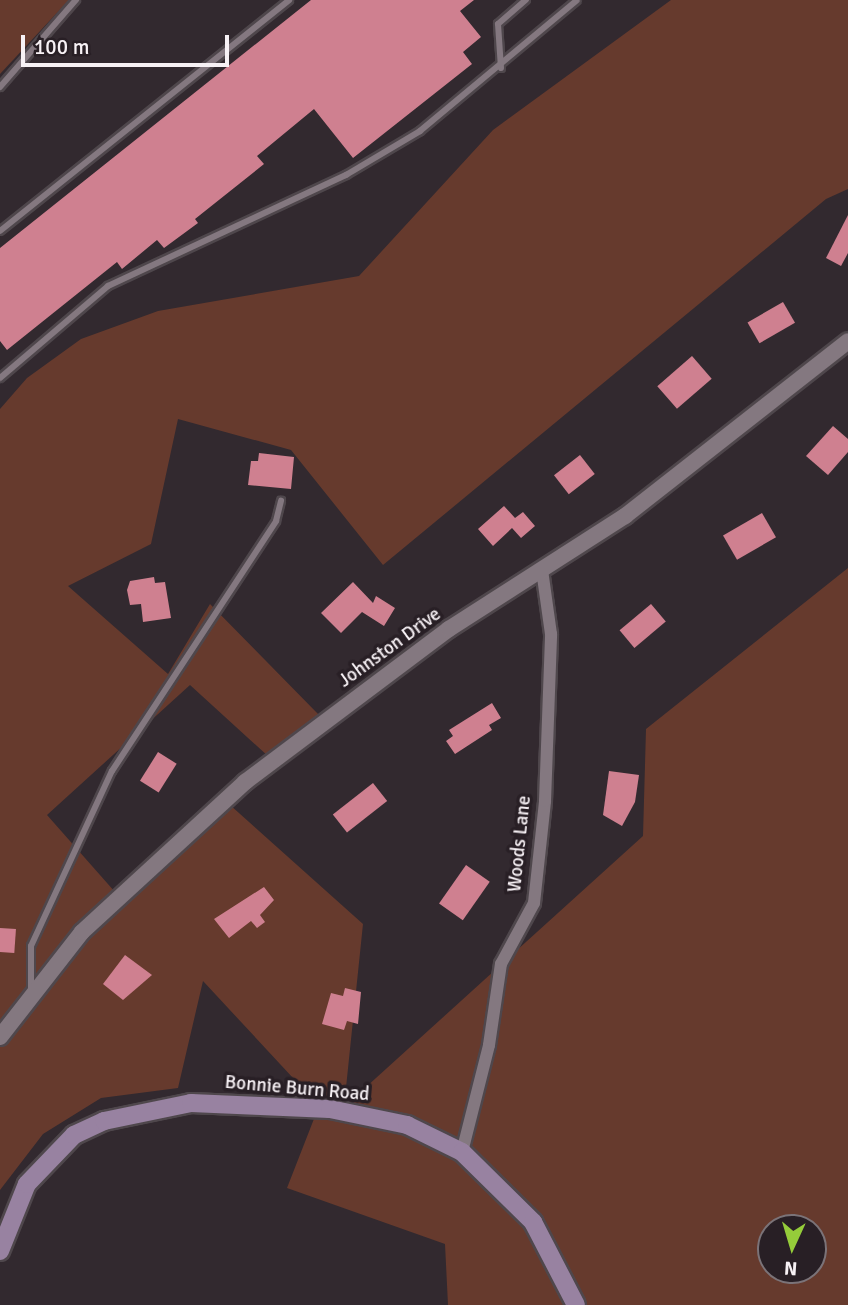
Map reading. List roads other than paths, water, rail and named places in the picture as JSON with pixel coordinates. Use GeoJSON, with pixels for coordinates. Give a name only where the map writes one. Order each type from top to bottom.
{"type":"FeatureCollection","features":[{"type":"Feature","properties":{"kind":"main road","name":"Bonnie Burn Road"},"geometry":{"type":"LineString","coordinates":[[0,1251],[12,1209],[49,1156],[74,1135],[143,1110],[229,1102],[339,1111],[407,1125],[462,1152],[533,1222],[576,1305]]}},
{"type":"Feature","properties":{"kind":"street","name":"Johnston Drive"},"geometry":{"type":"LineString","coordinates":[[0,1037],[31,996],[136,876],[245,782],[450,629],[625,516],[848,341]]}},
{"type":"Feature","properties":{"kind":"street","name":"Woods Lane"},"geometry":{"type":"LineString","coordinates":[[462,1152],[489,1045],[501,964],[534,903],[545,802],[551,634],[542,570]]}},
{"type":"Feature","properties":{"kind":"lane"},"geometry":{"type":"LineString","coordinates":[[0,87],[76,0]]}},
{"type":"Feature","properties":{"kind":"lane"},"geometry":{"type":"LineString","coordinates":[[0,231],[289,0]]}},
{"type":"Feature","properties":{"kind":"lane"},"geometry":{"type":"LineString","coordinates":[[501,68],[498,24],[526,0]]}},
{"type":"Feature","properties":{"kind":"lane"},"geometry":{"type":"LineString","coordinates":[[0,366],[3,376],[108,286],[346,175],[420,131],[501,68],[577,0]]}},
{"type":"Feature","properties":{"kind":"lane"},"geometry":{"type":"LineString","coordinates":[[31,996],[31,946],[101,794],[200,629],[276,521],[281,501]]}}]}
